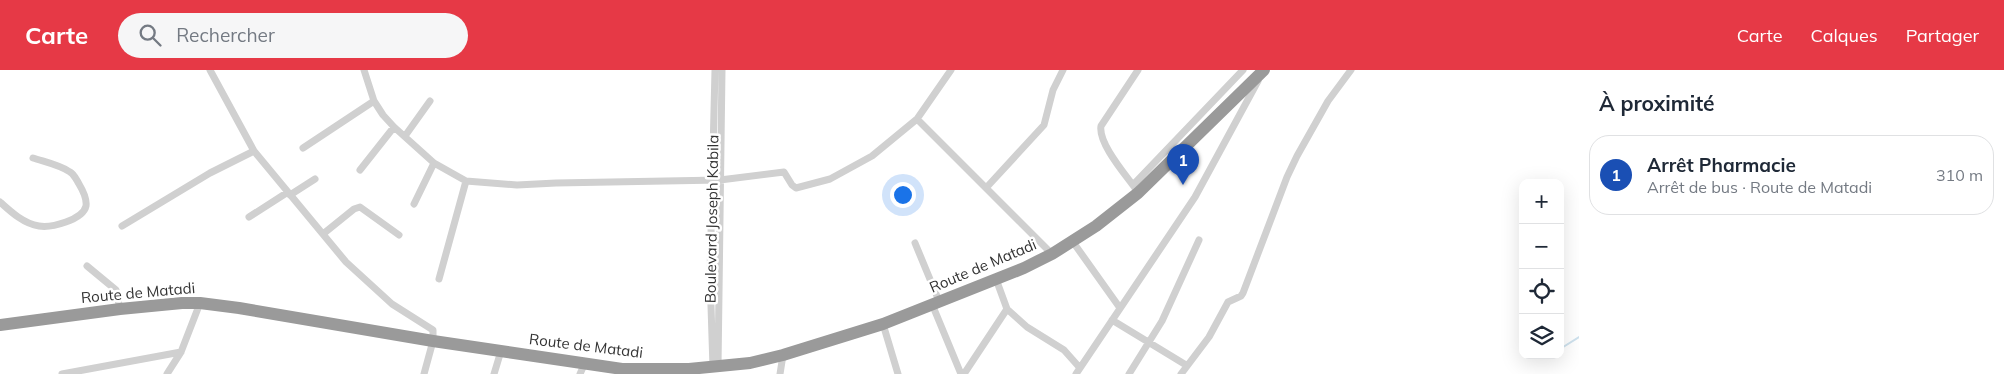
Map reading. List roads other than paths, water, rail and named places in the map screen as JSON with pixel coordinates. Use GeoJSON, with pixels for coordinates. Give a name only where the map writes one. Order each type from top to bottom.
{"type":"FeatureCollection","features":[{"type":"Feature","properties":{"kind":"highway","name":"Route de Matadi"},"geometry":{"type":"LineString","coordinates":[[0,325],[182,303],[239,308],[501,351],[582,369],[650,372],[715,368],[784,355],[883,324],[996,279],[1052,254],[1073,242],[1136,189],[1264,70]]}},
{"type":"Feature","properties":{"kind":"street"},"geometry":{"type":"LineString","coordinates":[[210,70],[254,151],[346,262],[392,304],[433,330],[433,341],[424,374]]}},
{"type":"Feature","properties":{"kind":"street"},"geometry":{"type":"LineString","coordinates":[[364,70],[374,101],[394,127],[434,163],[466,181],[518,186],[556,182],[716,180],[784,172],[796,188],[830,179],[872,156],[917,119],[951,70]]}},
{"type":"Feature","properties":{"kind":"street","name":"Boulevard Joseph Kabila"},"geometry":{"type":"LineString","coordinates":[[715,70],[715,368]]}},
{"type":"Feature","properties":{"kind":"street","name":"Boulevard Joseph Kabila"},"geometry":{"type":"LineString","coordinates":[[716,180],[722,70]]}},
{"type":"Feature","properties":{"kind":"street"},"geometry":{"type":"LineString","coordinates":[[986,188],[1044,125],[1053,90],[1063,70]]}},
{"type":"Feature","properties":{"kind":"street"},"geometry":{"type":"LineString","coordinates":[[1138,70],[1101,126],[1100,131],[1101,137],[1112,156],[1136,189],[1243,70]]}},
{"type":"Feature","properties":{"kind":"street"},"geometry":{"type":"LineString","coordinates":[[996,279],[1007,309],[1027,326],[1064,350],[1078,371],[1195,197],[1264,70]]}},
{"type":"Feature","properties":{"kind":"street"},"geometry":{"type":"LineString","coordinates":[[1181,374],[1209,337],[1228,302],[1241,296],[1243,293],[1287,177],[1297,156],[1328,101],[1351,70]]}},
{"type":"Feature","properties":{"kind":"street"},"geometry":{"type":"LineString","coordinates":[[303,148],[374,101]]}},
{"type":"Feature","properties":{"kind":"street"},"geometry":{"type":"LineString","coordinates":[[405,136],[430,101]]}},
{"type":"Feature","properties":{"kind":"street"},"geometry":{"type":"LineString","coordinates":[[917,119],[1052,254]]}},
{"type":"Feature","properties":{"kind":"street"},"geometry":{"type":"LineString","coordinates":[[360,170],[394,127]]}},
{"type":"Feature","properties":{"kind":"street"},"geometry":{"type":"LineString","coordinates":[[122,226],[210,173],[254,151]]}},
{"type":"Feature","properties":{"kind":"street"},"geometry":{"type":"LineString","coordinates":[[0,202],[20,218],[38,226],[70,221],[82,213],[86,206],[85,198],[74,176],[62,168],[33,158]]}},
{"type":"Feature","properties":{"kind":"street"},"geometry":{"type":"LineString","coordinates":[[414,204],[434,163]]}},
{"type":"Feature","properties":{"kind":"street"},"geometry":{"type":"LineString","coordinates":[[249,217],[315,179]]}},
{"type":"Feature","properties":{"kind":"street"},"geometry":{"type":"LineString","coordinates":[[439,278],[466,181]]}},
{"type":"Feature","properties":{"kind":"street"},"geometry":{"type":"LineString","coordinates":[[323,234],[354,209],[360,207],[399,235]]}},
{"type":"Feature","properties":{"kind":"street"},"geometry":{"type":"LineString","coordinates":[[1129,374],[1162,321],[1199,240]]}},
{"type":"Feature","properties":{"kind":"street"},"geometry":{"type":"LineString","coordinates":[[1073,242],[1120,308]]}},
{"type":"Feature","properties":{"kind":"street"},"geometry":{"type":"LineString","coordinates":[[915,243],[963,374]]}},
{"type":"Feature","properties":{"kind":"street"},"geometry":{"type":"LineString","coordinates":[[87,266],[116,290],[120,309]]}},
{"type":"Feature","properties":{"kind":"street"},"geometry":{"type":"LineString","coordinates":[[167,374],[181,352],[200,304]]}},
{"type":"Feature","properties":{"kind":"street"},"geometry":{"type":"LineString","coordinates":[[963,374],[1007,309]]}},
{"type":"Feature","properties":{"kind":"street"},"geometry":{"type":"LineString","coordinates":[[1112,320],[1186,366]]}},
{"type":"Feature","properties":{"kind":"street"},"geometry":{"type":"LineString","coordinates":[[883,324],[898,374]]}},
{"type":"Feature","properties":{"kind":"street"},"geometry":{"type":"LineString","coordinates":[[494,374],[501,351]]}},
{"type":"Feature","properties":{"kind":"street"},"geometry":{"type":"LineString","coordinates":[[62,374],[181,352]]}},
{"type":"Feature","properties":{"kind":"street"},"geometry":{"type":"LineString","coordinates":[[780,374],[784,355]]}},
{"type":"Feature","properties":{"kind":"waterway"},"geometry":{"type":"LineString","coordinates":[[1564,346],[1579,337]]}},
{"type":"Feature","properties":{"kind":"place","name":"Arrêt Pharmacie"},"geometry":{"type":"Point","coordinates":[1183,185]}}]}
